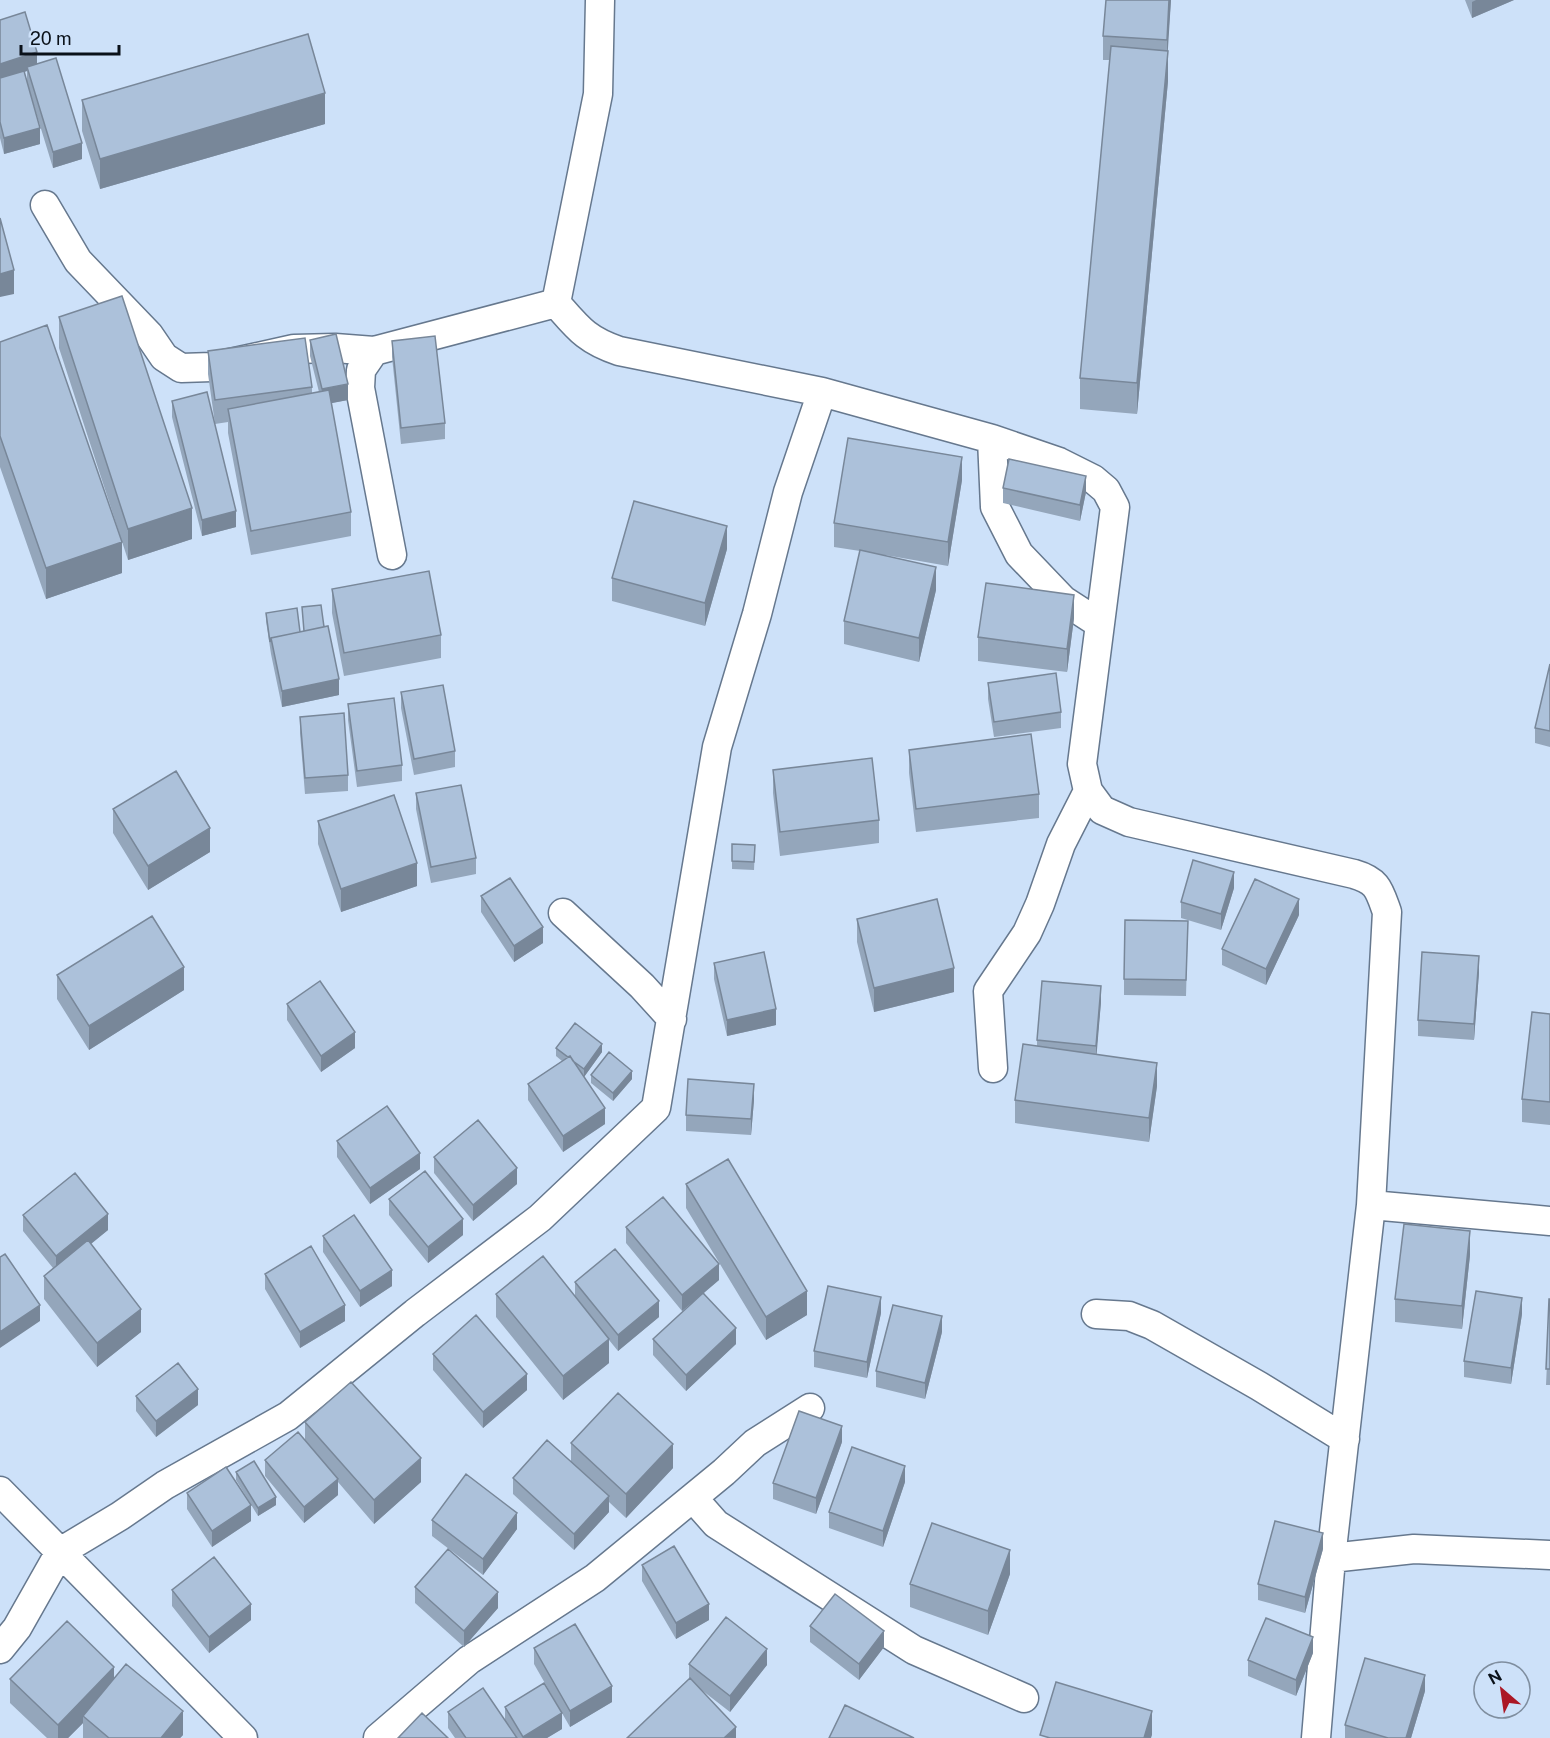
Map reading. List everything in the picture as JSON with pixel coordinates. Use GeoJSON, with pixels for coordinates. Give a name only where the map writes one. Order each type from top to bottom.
{"type":"FeatureCollection","features":[{"type":"Feature","properties":{"kind":"street"},"geometry":{"type":"LineString","coordinates":[[556,303],[598,94],[600,0]]}},
{"type":"Feature","properties":{"kind":"street"},"geometry":{"type":"LineString","coordinates":[[45,205],[78,261],[149,335],[164,357],[181,368],[212,368],[294,349],[335,348],[374,351],[556,303]]}},
{"type":"Feature","properties":{"kind":"street"},"geometry":{"type":"LineString","coordinates":[[556,303],[582,331],[599,344],[619,351],[822,392],[992,439],[1059,462],[1093,479],[1106,489],[1115,507],[1082,764],[1088,791],[1102,810],[1129,822],[1354,874],[1369,879],[1380,890],[1387,912],[1371,1205],[1331,1558],[1316,1738]]}},
{"type":"Feature","properties":{"kind":"street"},"geometry":{"type":"LineString","coordinates":[[374,351],[361,370],[360,388],[392,555]]}},
{"type":"Feature","properties":{"kind":"street"},"geometry":{"type":"LineString","coordinates":[[0,1649],[17,1628],[60,1552],[120,1516],[165,1485],[288,1416],[415,1313],[540,1218],[656,1108],[717,747],[757,614],[788,492],[822,392]]}},
{"type":"Feature","properties":{"kind":"street"},"geometry":{"type":"LineString","coordinates":[[992,439],[995,507],[1019,554],[1063,600],[1100,624]]}},
{"type":"Feature","properties":{"kind":"street"},"geometry":{"type":"LineString","coordinates":[[993,1068],[988,991],[1027,933],[1061,844],[1088,791]]}},
{"type":"Feature","properties":{"kind":"street"},"geometry":{"type":"LineString","coordinates":[[563,913],[642,986],[672,1019]]}},
{"type":"Feature","properties":{"kind":"street"},"geometry":{"type":"LineString","coordinates":[[1371,1205],[1550,1221]]}},
{"type":"Feature","properties":{"kind":"street"},"geometry":{"type":"LineString","coordinates":[[1096,1314],[1129,1316],[1152,1325],[1259,1386],[1345,1439]]}},
{"type":"Feature","properties":{"kind":"street"},"geometry":{"type":"LineString","coordinates":[[378,1738],[469,1660],[595,1578],[693,1498],[755,1443],[810,1408]]}},
{"type":"Feature","properties":{"kind":"street"},"geometry":{"type":"LineString","coordinates":[[0,1491],[232,1734]]}},
{"type":"Feature","properties":{"kind":"street"},"geometry":{"type":"LineString","coordinates":[[693,1498],[716,1524],[914,1650],[1024,1698]]}},
{"type":"Feature","properties":{"kind":"street"},"geometry":{"type":"LineString","coordinates":[[1331,1558],[1414,1549],[1550,1554]]}},
{"type":"Feature","properties":{"kind":"building"},"geometry":{"type":"Polygon","coordinates":[[[1106,0],[1169,0],[1167,40],[1103,36],[1106,0]]]}},
{"type":"Feature","properties":{"kind":"building"},"geometry":{"type":"Polygon","coordinates":[[[25,12],[37,52],[0,64],[0,20],[25,12]]]}},
{"type":"Feature","properties":{"kind":"building"},"geometry":{"type":"Polygon","coordinates":[[[308,34],[325,93],[100,159],[82,100],[308,34]]]}},
{"type":"Feature","properties":{"kind":"building"},"geometry":{"type":"Polygon","coordinates":[[[1111,46],[1168,51],[1137,383],[1080,378],[1111,46]]]}},
{"type":"Feature","properties":{"kind":"building"},"geometry":{"type":"Polygon","coordinates":[[[56,58],[82,143],[53,152],[27,67],[56,58]]]}},
{"type":"Feature","properties":{"kind":"building"},"geometry":{"type":"Polygon","coordinates":[[[24,71],[40,128],[4,138],[0,122],[0,78],[24,71]]]}},
{"type":"Feature","properties":{"kind":"building"},"geometry":{"type":"Polygon","coordinates":[[[0,218],[14,270],[0,274],[0,218]]]}},
{"type":"Feature","properties":{"kind":"building"},"geometry":{"type":"Polygon","coordinates":[[[122,296],[192,508],[128,529],[59,317],[122,296]]]}},
{"type":"Feature","properties":{"kind":"building"},"geometry":{"type":"Polygon","coordinates":[[[47,325],[122,542],[46,568],[0,436],[0,342],[47,325]]]}},
{"type":"Feature","properties":{"kind":"building"},"geometry":{"type":"Polygon","coordinates":[[[336,334],[348,384],[322,389],[310,340],[336,334]]]}},
{"type":"Feature","properties":{"kind":"building"},"geometry":{"type":"Polygon","coordinates":[[[435,336],[445,423],[401,428],[392,341],[435,336]]]}},
{"type":"Feature","properties":{"kind":"building"},"geometry":{"type":"Polygon","coordinates":[[[305,338],[312,387],[215,400],[208,351],[305,338]]]}},
{"type":"Feature","properties":{"kind":"building"},"geometry":{"type":"Polygon","coordinates":[[[329,390],[351,512],[251,531],[228,409],[329,390]]]}},
{"type":"Feature","properties":{"kind":"building"},"geometry":{"type":"Polygon","coordinates":[[[207,392],[236,511],[202,520],[172,401],[207,392]]]}},
{"type":"Feature","properties":{"kind":"building"},"geometry":{"type":"Polygon","coordinates":[[[848,438],[962,457],[948,542],[834,523],[848,438]]]}},
{"type":"Feature","properties":{"kind":"building"},"geometry":{"type":"Polygon","coordinates":[[[1009,459],[1086,476],[1080,505],[1003,488],[1009,459]]]}},
{"type":"Feature","properties":{"kind":"building"},"geometry":{"type":"Polygon","coordinates":[[[634,501],[727,526],[705,603],[612,578],[634,501]]]}},
{"type":"Feature","properties":{"kind":"building"},"geometry":{"type":"Polygon","coordinates":[[[860,550],[936,567],[919,638],[844,621],[860,550]]]}},
{"type":"Feature","properties":{"kind":"building"},"geometry":{"type":"Polygon","coordinates":[[[429,571],[441,635],[344,653],[332,589],[429,571]]]}},
{"type":"Feature","properties":{"kind":"building"},"geometry":{"type":"Polygon","coordinates":[[[986,583],[1074,595],[1067,649],[978,637],[986,583]]]}},
{"type":"Feature","properties":{"kind":"building"},"geometry":{"type":"Polygon","coordinates":[[[321,605],[324,627],[304,631],[302,607],[321,605]]]}},
{"type":"Feature","properties":{"kind":"building"},"geometry":{"type":"Polygon","coordinates":[[[297,608],[300,632],[271,638],[270,642],[266,613],[297,608]]]}},
{"type":"Feature","properties":{"kind":"building"},"geometry":{"type":"Polygon","coordinates":[[[328,626],[339,679],[282,691],[271,638],[328,626]]]}},
{"type":"Feature","properties":{"kind":"building"},"geometry":{"type":"Polygon","coordinates":[[[1550,664],[1550,731],[1535,728],[1550,664]]]}},
{"type":"Feature","properties":{"kind":"building"},"geometry":{"type":"Polygon","coordinates":[[[1056,673],[1061,712],[994,722],[988,683],[1056,673]]]}},
{"type":"Feature","properties":{"kind":"building"},"geometry":{"type":"Polygon","coordinates":[[[443,685],[455,751],[414,759],[401,692],[443,685]]]}},
{"type":"Feature","properties":{"kind":"building"},"geometry":{"type":"Polygon","coordinates":[[[394,698],[402,765],[357,771],[348,704],[394,698]]]}},
{"type":"Feature","properties":{"kind":"building"},"geometry":{"type":"Polygon","coordinates":[[[344,713],[348,775],[305,778],[300,717],[344,713]]]}},
{"type":"Feature","properties":{"kind":"building"},"geometry":{"type":"Polygon","coordinates":[[[1031,734],[1039,794],[916,809],[909,750],[1031,734]]]}},
{"type":"Feature","properties":{"kind":"building"},"geometry":{"type":"Polygon","coordinates":[[[872,758],[879,820],[780,832],[773,770],[872,758]]]}},
{"type":"Feature","properties":{"kind":"building"},"geometry":{"type":"Polygon","coordinates":[[[176,771],[210,828],[148,866],[113,809],[176,771]]]}},
{"type":"Feature","properties":{"kind":"building"},"geometry":{"type":"Polygon","coordinates":[[[461,785],[476,858],[431,867],[416,793],[461,785]]]}},
{"type":"Feature","properties":{"kind":"building"},"geometry":{"type":"Polygon","coordinates":[[[394,795],[417,863],[341,889],[318,821],[394,795]]]}},
{"type":"Feature","properties":{"kind":"building"},"geometry":{"type":"Polygon","coordinates":[[[732,844],[755,845],[754,862],[732,861],[732,844]]]}},
{"type":"Feature","properties":{"kind":"building"},"geometry":{"type":"Polygon","coordinates":[[[1193,860],[1234,872],[1221,914],[1181,902],[1193,860]]]}},
{"type":"Feature","properties":{"kind":"building"},"geometry":{"type":"Polygon","coordinates":[[[510,878],[543,927],[514,946],[481,896],[510,878]]]}},
{"type":"Feature","properties":{"kind":"building"},"geometry":{"type":"Polygon","coordinates":[[[1255,879],[1299,899],[1266,969],[1222,949],[1255,879]]]}},
{"type":"Feature","properties":{"kind":"building"},"geometry":{"type":"Polygon","coordinates":[[[937,899],[954,968],[874,988],[857,919],[937,899]]]}},
{"type":"Feature","properties":{"kind":"building"},"geometry":{"type":"Polygon","coordinates":[[[152,916],[184,967],[89,1026],[57,975],[152,916]]]}},
{"type":"Feature","properties":{"kind":"building"},"geometry":{"type":"Polygon","coordinates":[[[1125,920],[1188,921],[1186,980],[1124,979],[1125,920]]]}},
{"type":"Feature","properties":{"kind":"building"},"geometry":{"type":"Polygon","coordinates":[[[764,952],[776,1009],[727,1020],[714,963],[764,952]]]}},
{"type":"Feature","properties":{"kind":"building"},"geometry":{"type":"Polygon","coordinates":[[[1422,952],[1479,956],[1474,1024],[1418,1020],[1422,952]]]}},
{"type":"Feature","properties":{"kind":"building"},"geometry":{"type":"Polygon","coordinates":[[[320,981],[355,1032],[321,1056],[287,1004],[320,981]]]}},
{"type":"Feature","properties":{"kind":"building"},"geometry":{"type":"Polygon","coordinates":[[[1042,981],[1101,986],[1096,1046],[1037,1040],[1042,981]]]}},
{"type":"Feature","properties":{"kind":"building"},"geometry":{"type":"Polygon","coordinates":[[[1532,1012],[1550,1014],[1550,1102],[1522,1099],[1532,1012]]]}},
{"type":"Feature","properties":{"kind":"building"},"geometry":{"type":"Polygon","coordinates":[[[575,1023],[602,1044],[584,1069],[570,1056],[568,1057],[556,1048],[575,1023]]]}},
{"type":"Feature","properties":{"kind":"building"},"geometry":{"type":"Polygon","coordinates":[[[1023,1044],[1157,1063],[1149,1118],[1015,1100],[1023,1044]]]}},
{"type":"Feature","properties":{"kind":"building"},"geometry":{"type":"Polygon","coordinates":[[[609,1052],[632,1071],[613,1093],[591,1075],[609,1052]]]}},
{"type":"Feature","properties":{"kind":"building"},"geometry":{"type":"Polygon","coordinates":[[[570,1056],[605,1108],[563,1136],[528,1084],[570,1056]]]}},
{"type":"Feature","properties":{"kind":"building"},"geometry":{"type":"Polygon","coordinates":[[[688,1079],[754,1084],[751,1119],[686,1115],[688,1079]]]}},
{"type":"Feature","properties":{"kind":"building"},"geometry":{"type":"Polygon","coordinates":[[[387,1106],[420,1153],[370,1188],[337,1141],[387,1106]]]}},
{"type":"Feature","properties":{"kind":"building"},"geometry":{"type":"Polygon","coordinates":[[[478,1120],[517,1168],[473,1205],[434,1157],[478,1120]]]}},
{"type":"Feature","properties":{"kind":"building"},"geometry":{"type":"Polygon","coordinates":[[[728,1159],[807,1291],[766,1317],[686,1184],[728,1159]]]}},
{"type":"Feature","properties":{"kind":"building"},"geometry":{"type":"Polygon","coordinates":[[[425,1171],[463,1219],[428,1247],[389,1199],[425,1171]]]}},
{"type":"Feature","properties":{"kind":"building"},"geometry":{"type":"Polygon","coordinates":[[[75,1173],[108,1214],[56,1256],[23,1215],[75,1173]]]}},
{"type":"Feature","properties":{"kind":"building"},"geometry":{"type":"Polygon","coordinates":[[[663,1197],[719,1264],[682,1295],[626,1227],[663,1197]]]}},
{"type":"Feature","properties":{"kind":"building"},"geometry":{"type":"Polygon","coordinates":[[[354,1215],[392,1270],[360,1291],[323,1236],[354,1215]]]}},
{"type":"Feature","properties":{"kind":"building"},"geometry":{"type":"Polygon","coordinates":[[[1404,1224],[1470,1231],[1462,1306],[1395,1299],[1404,1224]]]}},
{"type":"Feature","properties":{"kind":"building"},"geometry":{"type":"Polygon","coordinates":[[[88,1240],[141,1309],[97,1343],[44,1276],[88,1240]]]}},
{"type":"Feature","properties":{"kind":"building"},"geometry":{"type":"Polygon","coordinates":[[[311,1246],[345,1305],[300,1332],[265,1274],[311,1246]]]}},
{"type":"Feature","properties":{"kind":"building"},"geometry":{"type":"Polygon","coordinates":[[[615,1249],[659,1301],[618,1335],[575,1282],[615,1249]]]}},
{"type":"Feature","properties":{"kind":"building"},"geometry":{"type":"Polygon","coordinates":[[[5,1254],[40,1305],[0,1332],[0,1257],[5,1254]]]}},
{"type":"Feature","properties":{"kind":"building"},"geometry":{"type":"Polygon","coordinates":[[[543,1256],[609,1339],[563,1376],[496,1294],[543,1256]]]}},
{"type":"Feature","properties":{"kind":"building"},"geometry":{"type":"Polygon","coordinates":[[[828,1286],[881,1297],[867,1362],[814,1351],[828,1286]]]}},
{"type":"Feature","properties":{"kind":"building"},"geometry":{"type":"Polygon","coordinates":[[[1476,1291],[1522,1298],[1511,1368],[1464,1361],[1476,1291]]]}},
{"type":"Feature","properties":{"kind":"building"},"geometry":{"type":"Polygon","coordinates":[[[703,1293],[736,1328],[686,1375],[653,1339],[703,1293]]]}},
{"type":"Feature","properties":{"kind":"building"},"geometry":{"type":"Polygon","coordinates":[[[1549,1299],[1550,1369],[1546,1369],[1549,1299]]]}},
{"type":"Feature","properties":{"kind":"building"},"geometry":{"type":"Polygon","coordinates":[[[893,1305],[942,1316],[925,1383],[876,1371],[893,1305]]]}},
{"type":"Feature","properties":{"kind":"building"},"geometry":{"type":"Polygon","coordinates":[[[476,1315],[527,1374],[483,1412],[433,1354],[476,1315]]]}},
{"type":"Feature","properties":{"kind":"building"},"geometry":{"type":"Polygon","coordinates":[[[178,1363],[198,1389],[156,1421],[136,1396],[178,1363]]]}},
{"type":"Feature","properties":{"kind":"building"},"geometry":{"type":"Polygon","coordinates":[[[351,1382],[421,1458],[374,1500],[305,1422],[351,1382]]]}},
{"type":"Feature","properties":{"kind":"building"},"geometry":{"type":"Polygon","coordinates":[[[618,1393],[673,1444],[626,1494],[571,1443],[618,1393]]]}},
{"type":"Feature","properties":{"kind":"building"},"geometry":{"type":"Polygon","coordinates":[[[799,1411],[842,1426],[816,1498],[773,1483],[799,1411]]]}},
{"type":"Feature","properties":{"kind":"building"},"geometry":{"type":"Polygon","coordinates":[[[298,1432],[338,1479],[304,1507],[265,1460],[298,1432]]]}},
{"type":"Feature","properties":{"kind":"building"},"geometry":{"type":"Polygon","coordinates":[[[547,1440],[609,1496],[574,1534],[513,1478],[547,1440]]]}},
{"type":"Feature","properties":{"kind":"building"},"geometry":{"type":"Polygon","coordinates":[[[852,1447],[905,1466],[883,1531],[829,1512],[852,1447]]]}},
{"type":"Feature","properties":{"kind":"building"},"geometry":{"type":"Polygon","coordinates":[[[254,1461],[276,1497],[258,1508],[236,1472],[254,1461]]]}},
{"type":"Feature","properties":{"kind":"building"},"geometry":{"type":"Polygon","coordinates":[[[226,1467],[251,1505],[212,1531],[187,1493],[226,1467]]]}},
{"type":"Feature","properties":{"kind":"building"},"geometry":{"type":"Polygon","coordinates":[[[466,1474],[517,1513],[483,1559],[432,1520],[466,1474]]]}},
{"type":"Feature","properties":{"kind":"building"},"geometry":{"type":"Polygon","coordinates":[[[1275,1521],[1323,1533],[1305,1597],[1258,1584],[1275,1521]]]}},
{"type":"Feature","properties":{"kind":"building"},"geometry":{"type":"Polygon","coordinates":[[[932,1523],[1010,1550],[988,1611],[910,1584],[932,1523]]]}},
{"type":"Feature","properties":{"kind":"building"},"geometry":{"type":"Polygon","coordinates":[[[674,1546],[709,1604],[676,1623],[642,1565],[674,1546]]]}},
{"type":"Feature","properties":{"kind":"building"},"geometry":{"type":"Polygon","coordinates":[[[448,1549],[498,1592],[464,1631],[415,1587],[448,1549]]]}},
{"type":"Feature","properties":{"kind":"building"},"geometry":{"type":"Polygon","coordinates":[[[214,1557],[251,1604],[209,1637],[172,1590],[214,1557]]]}},
{"type":"Feature","properties":{"kind":"building"},"geometry":{"type":"Polygon","coordinates":[[[835,1594],[884,1631],[859,1664],[810,1626],[835,1594]]]}},
{"type":"Feature","properties":{"kind":"building"},"geometry":{"type":"Polygon","coordinates":[[[726,1617],[767,1649],[730,1696],[689,1664],[726,1617]]]}},
{"type":"Feature","properties":{"kind":"building"},"geometry":{"type":"Polygon","coordinates":[[[1266,1618],[1313,1637],[1296,1680],[1248,1660],[1266,1618]]]}},
{"type":"Feature","properties":{"kind":"building"},"geometry":{"type":"Polygon","coordinates":[[[67,1621],[114,1667],[58,1725],[10,1679],[67,1621]]]}},
{"type":"Feature","properties":{"kind":"building"},"geometry":{"type":"Polygon","coordinates":[[[575,1624],[612,1686],[570,1711],[534,1648],[575,1624]]]}},
{"type":"Feature","properties":{"kind":"building"},"geometry":{"type":"Polygon","coordinates":[[[1365,1658],[1425,1675],[1406,1738],[1388,1738],[1345,1725],[1365,1658]]]}},
{"type":"Feature","properties":{"kind":"building"},"geometry":{"type":"Polygon","coordinates":[[[126,1664],[183,1711],[161,1738],[109,1738],[83,1716],[126,1664]]]}},
{"type":"Feature","properties":{"kind":"building"},"geometry":{"type":"Polygon","coordinates":[[[690,1678],[736,1727],[724,1738],[627,1738],[690,1678]]]}},
{"type":"Feature","properties":{"kind":"building"},"geometry":{"type":"Polygon","coordinates":[[[1056,1682],[1152,1711],[1144,1738],[1050,1738],[1040,1735],[1056,1682]]]}},
{"type":"Feature","properties":{"kind":"building"},"geometry":{"type":"Polygon","coordinates":[[[544,1683],[562,1713],[523,1737],[505,1707],[544,1683]]]}},
{"type":"Feature","properties":{"kind":"building"},"geometry":{"type":"Polygon","coordinates":[[[483,1688],[517,1738],[466,1738],[448,1712],[483,1688]]]}},
{"type":"Feature","properties":{"kind":"building"},"geometry":{"type":"Polygon","coordinates":[[[845,1705],[914,1738],[829,1738],[845,1705]]]}},
{"type":"Feature","properties":{"kind":"building"},"geometry":{"type":"Polygon","coordinates":[[[422,1713],[448,1738],[398,1738],[422,1713]]]}}]}
